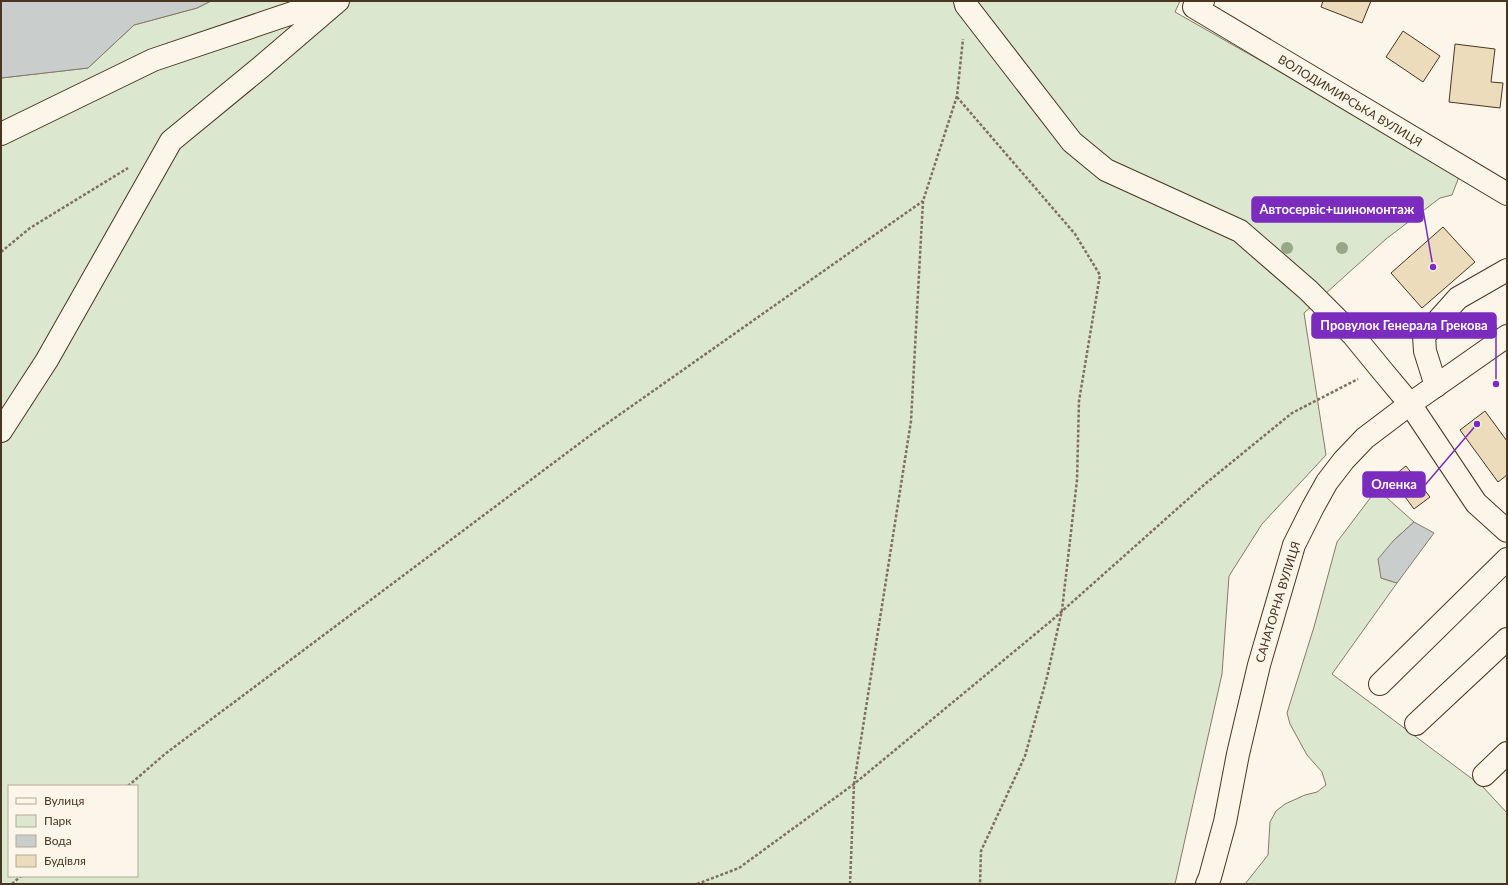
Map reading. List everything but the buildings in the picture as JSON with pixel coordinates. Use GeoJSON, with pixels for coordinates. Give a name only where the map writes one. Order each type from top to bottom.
{"type":"FeatureCollection","features":[{"type":"Feature","properties":{"kind":"main road"},"geometry":{"type":"LineString","coordinates":[[1,134],[154,60],[328,1]]}},
{"type":"Feature","properties":{"kind":"main road"},"geometry":{"type":"LineString","coordinates":[[1,432],[47,360],[171,141],[338,1]]}},
{"type":"Feature","properties":{"kind":"main road"},"geometry":{"type":"LineString","coordinates":[[965,3],[1072,142],[1106,170],[1240,231],[1308,290],[1353,335],[1410,404],[1476,503],[1507,531]]}},
{"type":"Feature","properties":{"kind":"main road","name":"ВОЛОДИМИРСЬКА ВУЛИЦЯ"},"geometry":{"type":"LineString","coordinates":[[1198,4],[1507,194]]}},
{"type":"Feature","properties":{"kind":"main road"},"geometry":{"type":"LineString","coordinates":[[1436,386],[1425,351],[1424,336],[1458,298],[1507,270]]}},
{"type":"Feature","properties":{"kind":"main road","name":"САНАТОРНА ВУЛИЦЯ"},"geometry":{"type":"LineString","coordinates":[[1207,884],[1225,822],[1238,754],[1259,664],[1294,545],[1313,507],[1327,482],[1344,460],[1365,438],[1410,404],[1507,336]]}},
{"type":"Feature","properties":{"kind":"main road"},"geometry":{"type":"LineString","coordinates":[[1380,684],[1507,559]]}},
{"type":"Feature","properties":{"kind":"main road"},"geometry":{"type":"LineString","coordinates":[[1416,724],[1507,639]]}},
{"type":"Feature","properties":{"kind":"main road"},"geometry":{"type":"LineString","coordinates":[[1484,775],[1507,753]]}},
{"type":"Feature","properties":{"kind":"path"},"geometry":{"type":"LineString","coordinates":[[850,884],[854,784],[911,421],[923,200],[957,96],[965,3]]}},
{"type":"Feature","properties":{"kind":"path"},"geometry":{"type":"LineString","coordinates":[[957,96],[1075,234],[1100,275],[1079,401],[1077,480],[1062,610],[1047,677],[1025,756],[981,851],[980,884]]}},
{"type":"Feature","properties":{"kind":"path"},"geometry":{"type":"LineString","coordinates":[[1,252],[30,228],[131,166]]}},
{"type":"Feature","properties":{"kind":"path"},"geometry":{"type":"LineString","coordinates":[[129,785],[165,754],[592,434],[923,200]]}},
{"type":"Feature","properties":{"kind":"path"},"geometry":{"type":"LineString","coordinates":[[697,884],[739,868],[854,784],[1062,610],[1205,484],[1292,413],[1380,368]]}},
{"type":"Feature","properties":{"kind":"path"},"geometry":{"type":"LineString","coordinates":[[12,884],[20,877]]}},
{"type":"Feature","properties":{"kind":"green space"},"geometry":{"type":"Polygon","coordinates":[[[211,1],[1180,1],[1175,12],[1460,174],[1452,195],[1440,198],[1386,239],[1304,313],[1326,455],[1262,524],[1229,576],[1222,674],[1175,884],[1,884],[1,78],[88,68],[134,25],[197,8],[211,1]]]}},
{"type":"Feature","properties":{"kind":"green space"},"geometry":{"type":"Polygon","coordinates":[[[1377,489],[1414,522],[1393,541],[1381,578],[1397,583],[1332,674],[1483,787],[1507,813],[1507,884],[1245,884],[1268,855],[1270,822],[1276,811],[1285,804],[1305,795],[1317,792],[1326,785],[1322,772],[1307,755],[1290,724],[1287,713],[1314,627],[1337,542],[1377,489]]]}},
{"type":"Feature","properties":{"kind":"water"},"geometry":{"type":"Polygon","coordinates":[[[1,1],[211,1],[197,8],[134,25],[88,68],[1,78],[1,1]]]}},
{"type":"Feature","properties":{"kind":"water"},"geometry":{"type":"Polygon","coordinates":[[[1414,522],[1434,533],[1397,583],[1381,578],[1378,559],[1393,541],[1414,522]]]}},
{"type":"Feature","properties":{"kind":"place","name":"Автосервіс+шиномонтаж"},"geometry":{"type":"Point","coordinates":[1433,267]}},
{"type":"Feature","properties":{"kind":"place","name":"Провулок Генерала Грекова"},"geometry":{"type":"Point","coordinates":[1496,384]}},
{"type":"Feature","properties":{"kind":"place","name":"Оленка"},"geometry":{"type":"Point","coordinates":[1477,424]}}]}
